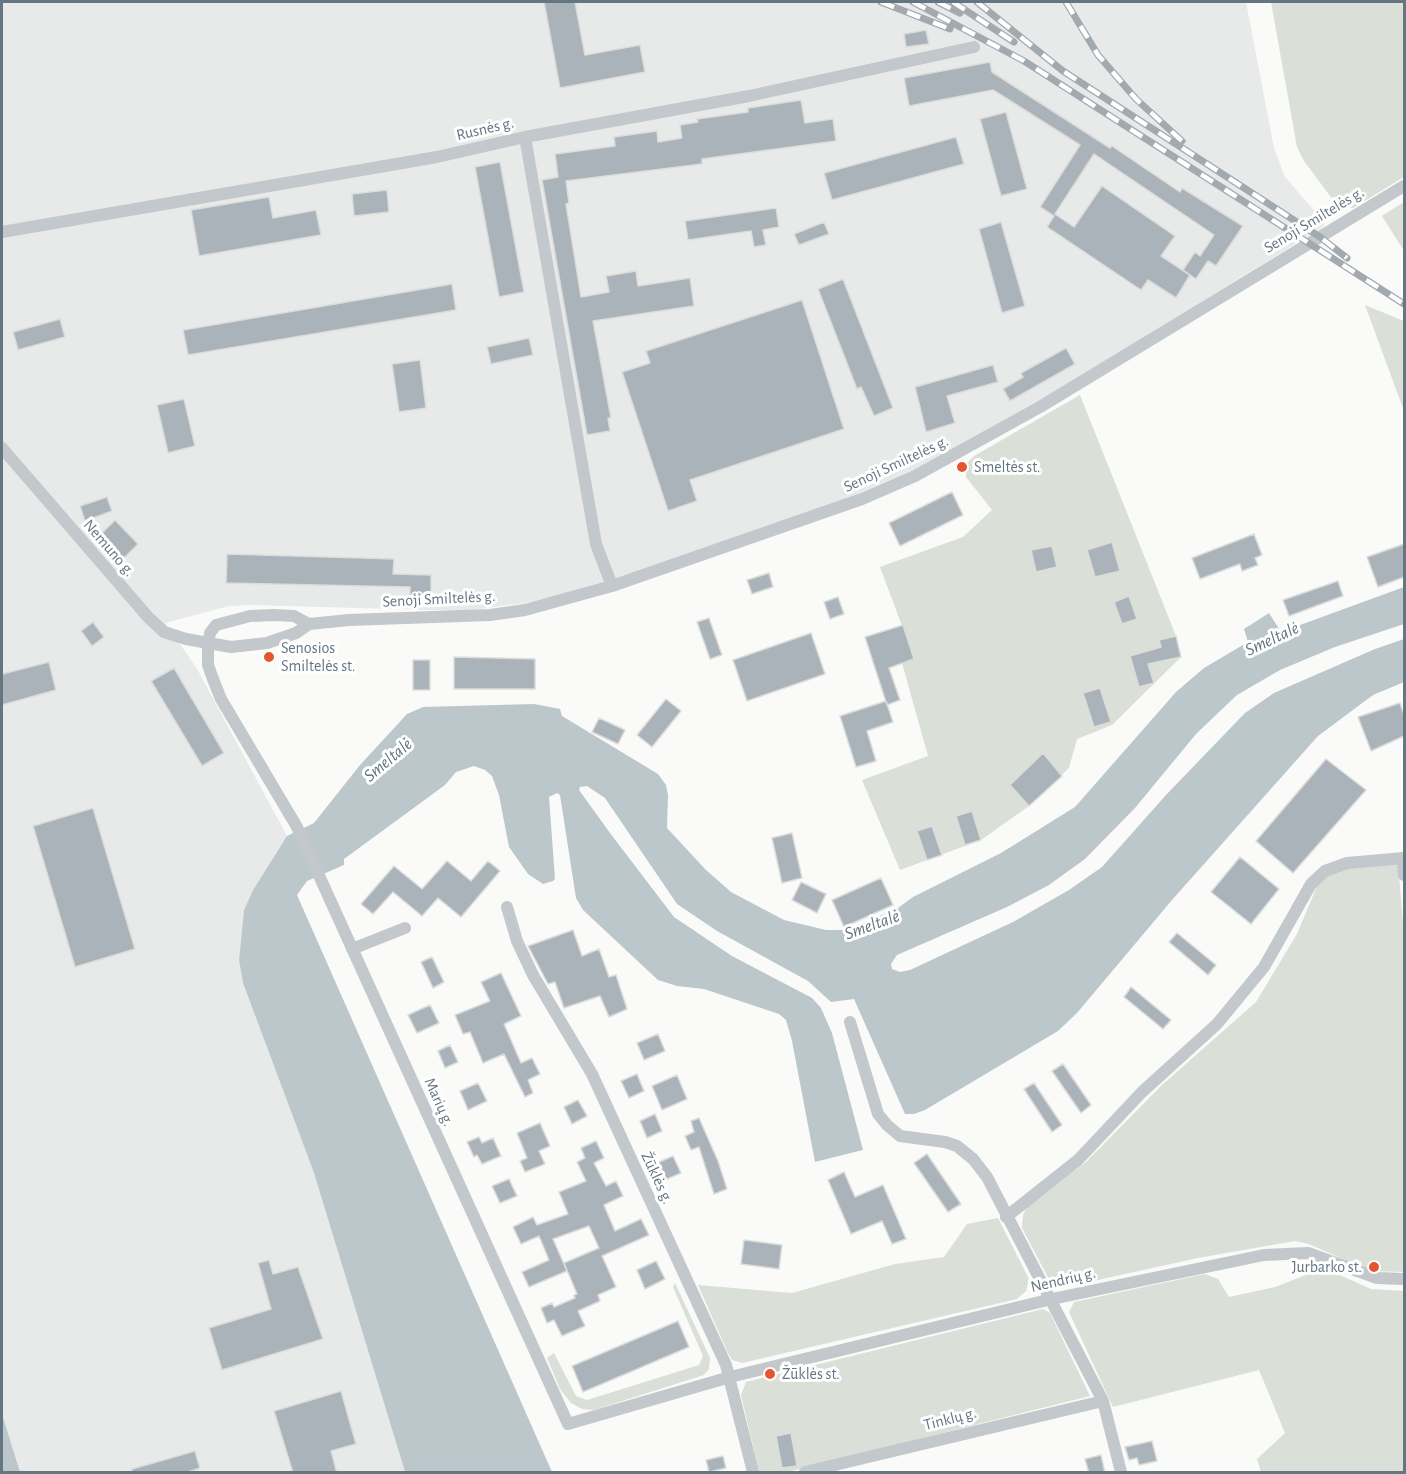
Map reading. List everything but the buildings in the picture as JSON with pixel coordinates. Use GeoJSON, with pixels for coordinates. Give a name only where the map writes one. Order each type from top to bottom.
{"type":"FeatureCollection","features":[{"type":"Feature","properties":{"kind":"street","name":"Rusnės g."},"geometry":{"type":"LineString","coordinates":[[2,232],[437,157],[525,137],[749,96],[974,46]]}},
{"type":"Feature","properties":{"kind":"street"},"geometry":{"type":"LineString","coordinates":[[525,137],[596,544],[612,586]]}},
{"type":"Feature","properties":{"kind":"street","name":"Senoji Smiltelės g."},"geometry":{"type":"LineString","coordinates":[[309,624],[294,616],[250,616],[216,625],[210,633],[208,645],[231,648],[267,643],[296,633],[309,624],[349,620],[490,615],[562,602],[862,500],[915,476],[1040,407],[1404,186]]}},
{"type":"Feature","properties":{"kind":"street","name":"Nemuno g."},"geometry":{"type":"LineString","coordinates":[[2,448],[148,617],[164,632],[208,645]]}},
{"type":"Feature","properties":{"kind":"street","name":"Marių g."},"geometry":{"type":"LineString","coordinates":[[208,645],[208,665],[221,699],[297,827],[568,1424],[730,1377]]}},
{"type":"Feature","properties":{"kind":"street"},"geometry":{"type":"LineString","coordinates":[[1006,1216],[1078,1160],[1142,1092],[1217,1024],[1264,967],[1311,884],[1325,871],[1347,863],[1404,858],[1404,874]]}},
{"type":"Feature","properties":{"kind":"street","name":"Žūklės g."},"geometry":{"type":"LineString","coordinates":[[507,907],[517,940],[534,975],[592,1074],[730,1377],[753,1473]]}},
{"type":"Feature","properties":{"kind":"street"},"geometry":{"type":"LineString","coordinates":[[352,949],[405,928]]}},
{"type":"Feature","properties":{"kind":"street"},"geometry":{"type":"LineString","coordinates":[[850,1022],[878,1114],[900,1136],[945,1142],[957,1146],[973,1159],[987,1177],[1103,1401],[1121,1473]]}},
{"type":"Feature","properties":{"kind":"street","name":"Nendrių g."},"geometry":{"type":"LineString","coordinates":[[730,1377],[1052,1299],[1196,1268],[1288,1252],[1308,1253],[1377,1278],[1404,1279]]}},
{"type":"Feature","properties":{"kind":"street","name":"Tinklų g."},"geometry":{"type":"LineString","coordinates":[[805,1473],[1103,1401]]}},
{"type":"Feature","properties":{"kind":"shaded area"},"geometry":{"type":"Polygon","coordinates":[[[2,2],[1246,2],[1274,148],[1285,177],[1325,223],[1323,227],[1039,401],[921,467],[833,504],[582,591],[525,603],[464,611],[229,606],[165,623],[196,667],[287,836],[253,890],[244,910],[239,960],[243,983],[314,1173],[405,1472],[20,1472],[2,1414],[2,2]]]}},
{"type":"Feature","properties":{"kind":"shaded area"},"geometry":{"type":"Polygon","coordinates":[[[1271,2],[1404,2],[1404,177],[1353,208],[1336,204],[1304,161],[1297,147],[1271,2]]]}},
{"type":"Feature","properties":{"kind":"shaded area"},"geometry":{"type":"Polygon","coordinates":[[[1404,202],[1404,251],[1382,216],[1404,202]]]}},
{"type":"Feature","properties":{"kind":"shaded area"},"geometry":{"type":"Polygon","coordinates":[[[1365,305],[1404,321],[1404,411],[1365,305]]]}},
{"type":"Feature","properties":{"kind":"shaded area"},"geometry":{"type":"Polygon","coordinates":[[[1080,395],[1176,636],[1181,657],[1112,725],[1077,739],[1069,768],[1029,806],[981,840],[900,870],[862,780],[928,756],[902,663],[914,658],[880,567],[963,537],[992,510],[966,477],[966,464],[974,456],[1080,395]]]}},
{"type":"Feature","properties":{"kind":"shaded area"},"geometry":{"type":"Polygon","coordinates":[[[1398,863],[1404,935],[1404,1272],[1370,1271],[1309,1244],[1295,1241],[1198,1258],[1061,1288],[1052,1285],[1022,1228],[1023,1215],[1027,1207],[1086,1162],[1162,1085],[1256,1002],[1297,934],[1320,879],[1346,868],[1398,863]]]}},
{"type":"Feature","properties":{"kind":"shaded area"},"geometry":{"type":"Polygon","coordinates":[[[998,1218],[1029,1279],[1026,1291],[1017,1299],[742,1363],[732,1360],[698,1285],[792,1293],[895,1264],[944,1257],[967,1224],[998,1218]]]}},
{"type":"Feature","properties":{"kind":"shaded area"},"geometry":{"type":"Polygon","coordinates":[[[1324,1268],[1371,1289],[1404,1291],[1404,1472],[1261,1472],[1257,1459],[1285,1433],[1259,1370],[1113,1407],[1069,1312],[1074,1302],[1205,1274],[1218,1279],[1229,1297],[1275,1287],[1324,1268]]]}},
{"type":"Feature","properties":{"kind":"shaded area"},"geometry":{"type":"Polygon","coordinates":[[[675,1283],[710,1358],[709,1369],[704,1375],[594,1410],[582,1409],[571,1403],[560,1389],[547,1358],[554,1353],[576,1396],[587,1400],[699,1365],[703,1356],[673,1287],[675,1283]]]}},
{"type":"Feature","properties":{"kind":"shaded area"},"geometry":{"type":"Polygon","coordinates":[[[1043,1309],[1050,1313],[1090,1396],[787,1472],[759,1472],[741,1395],[746,1382],[1043,1309]]]}},
{"type":"Feature","properties":{"kind":"water","name":"Smeltalė"},"geometry":{"type":"Polygon","coordinates":[[[1404,587],[1404,624],[1335,647],[1280,670],[1237,695],[1196,734],[1135,808],[1085,859],[1049,885],[1007,907],[897,955],[891,964],[892,969],[900,972],[910,970],[1013,922],[1069,890],[1102,867],[1166,795],[1245,713],[1274,693],[1375,649],[1404,639],[1404,682],[1373,695],[1318,736],[1172,900],[1077,1013],[1058,1031],[925,1110],[914,1114],[905,1114],[854,999],[831,1002],[808,981],[717,931],[677,904],[605,798],[587,786],[580,787],[579,790],[610,833],[674,917],[732,956],[812,998],[821,1008],[832,1033],[863,1150],[815,1162],[792,1041],[786,1020],[779,1014],[704,989],[677,986],[658,980],[583,910],[576,898],[560,795],[557,793],[549,797],[555,879],[553,881],[543,884],[528,874],[509,847],[499,795],[492,776],[485,770],[474,766],[456,772],[445,785],[344,859],[344,865],[307,881],[297,895],[552,1472],[405,1472],[314,1173],[243,983],[239,960],[244,910],[253,890],[287,836],[314,823],[360,765],[407,714],[423,707],[534,704],[560,709],[562,716],[658,774],[666,785],[668,795],[667,828],[706,870],[731,892],[784,920],[826,930],[847,930],[898,908],[913,897],[1001,853],[1075,807],[1176,692],[1204,668],[1248,642],[1244,629],[1269,613],[1281,632],[1404,587]]]}},
{"type":"Feature","properties":{"kind":"water"},"geometry":{"type":"Polygon","coordinates":[[[2,1414],[20,1472],[2,1472],[2,1414]]]}},
{"type":"Feature","properties":{"kind":"railway"},"geometry":{"type":"LineString","coordinates":[[881,2],[950,29]]}},
{"type":"Feature","properties":{"kind":"railway"},"geometry":{"type":"LineString","coordinates":[[913,2],[1024,61],[1404,304]]}},
{"type":"Feature","properties":{"kind":"railway"},"geometry":{"type":"LineString","coordinates":[[938,2],[960,13]]}},
{"type":"Feature","properties":{"kind":"railway"},"geometry":{"type":"LineString","coordinates":[[953,2],[1014,42]]}},
{"type":"Feature","properties":{"kind":"railway"},"geometry":{"type":"LineString","coordinates":[[977,2],[1063,71],[1320,237],[1347,258]]}},
{"type":"Feature","properties":{"kind":"railway"},"geometry":{"type":"LineString","coordinates":[[1066,2],[1098,55],[1136,99],[1182,141]]}},
{"type":"Feature","properties":{"kind":"place","name":"Smeltės st."},"geometry":{"type":"Point","coordinates":[962,467]}},
{"type":"Feature","properties":{"kind":"place","name":"Senosios Smiltelės st."},"geometry":{"type":"Point","coordinates":[269,657]}},
{"type":"Feature","properties":{"kind":"place","name":"Jurbarko st."},"geometry":{"type":"Point","coordinates":[1374,1267]}},
{"type":"Feature","properties":{"kind":"place","name":"Žūklės st."},"geometry":{"type":"Point","coordinates":[770,1374]}}]}
